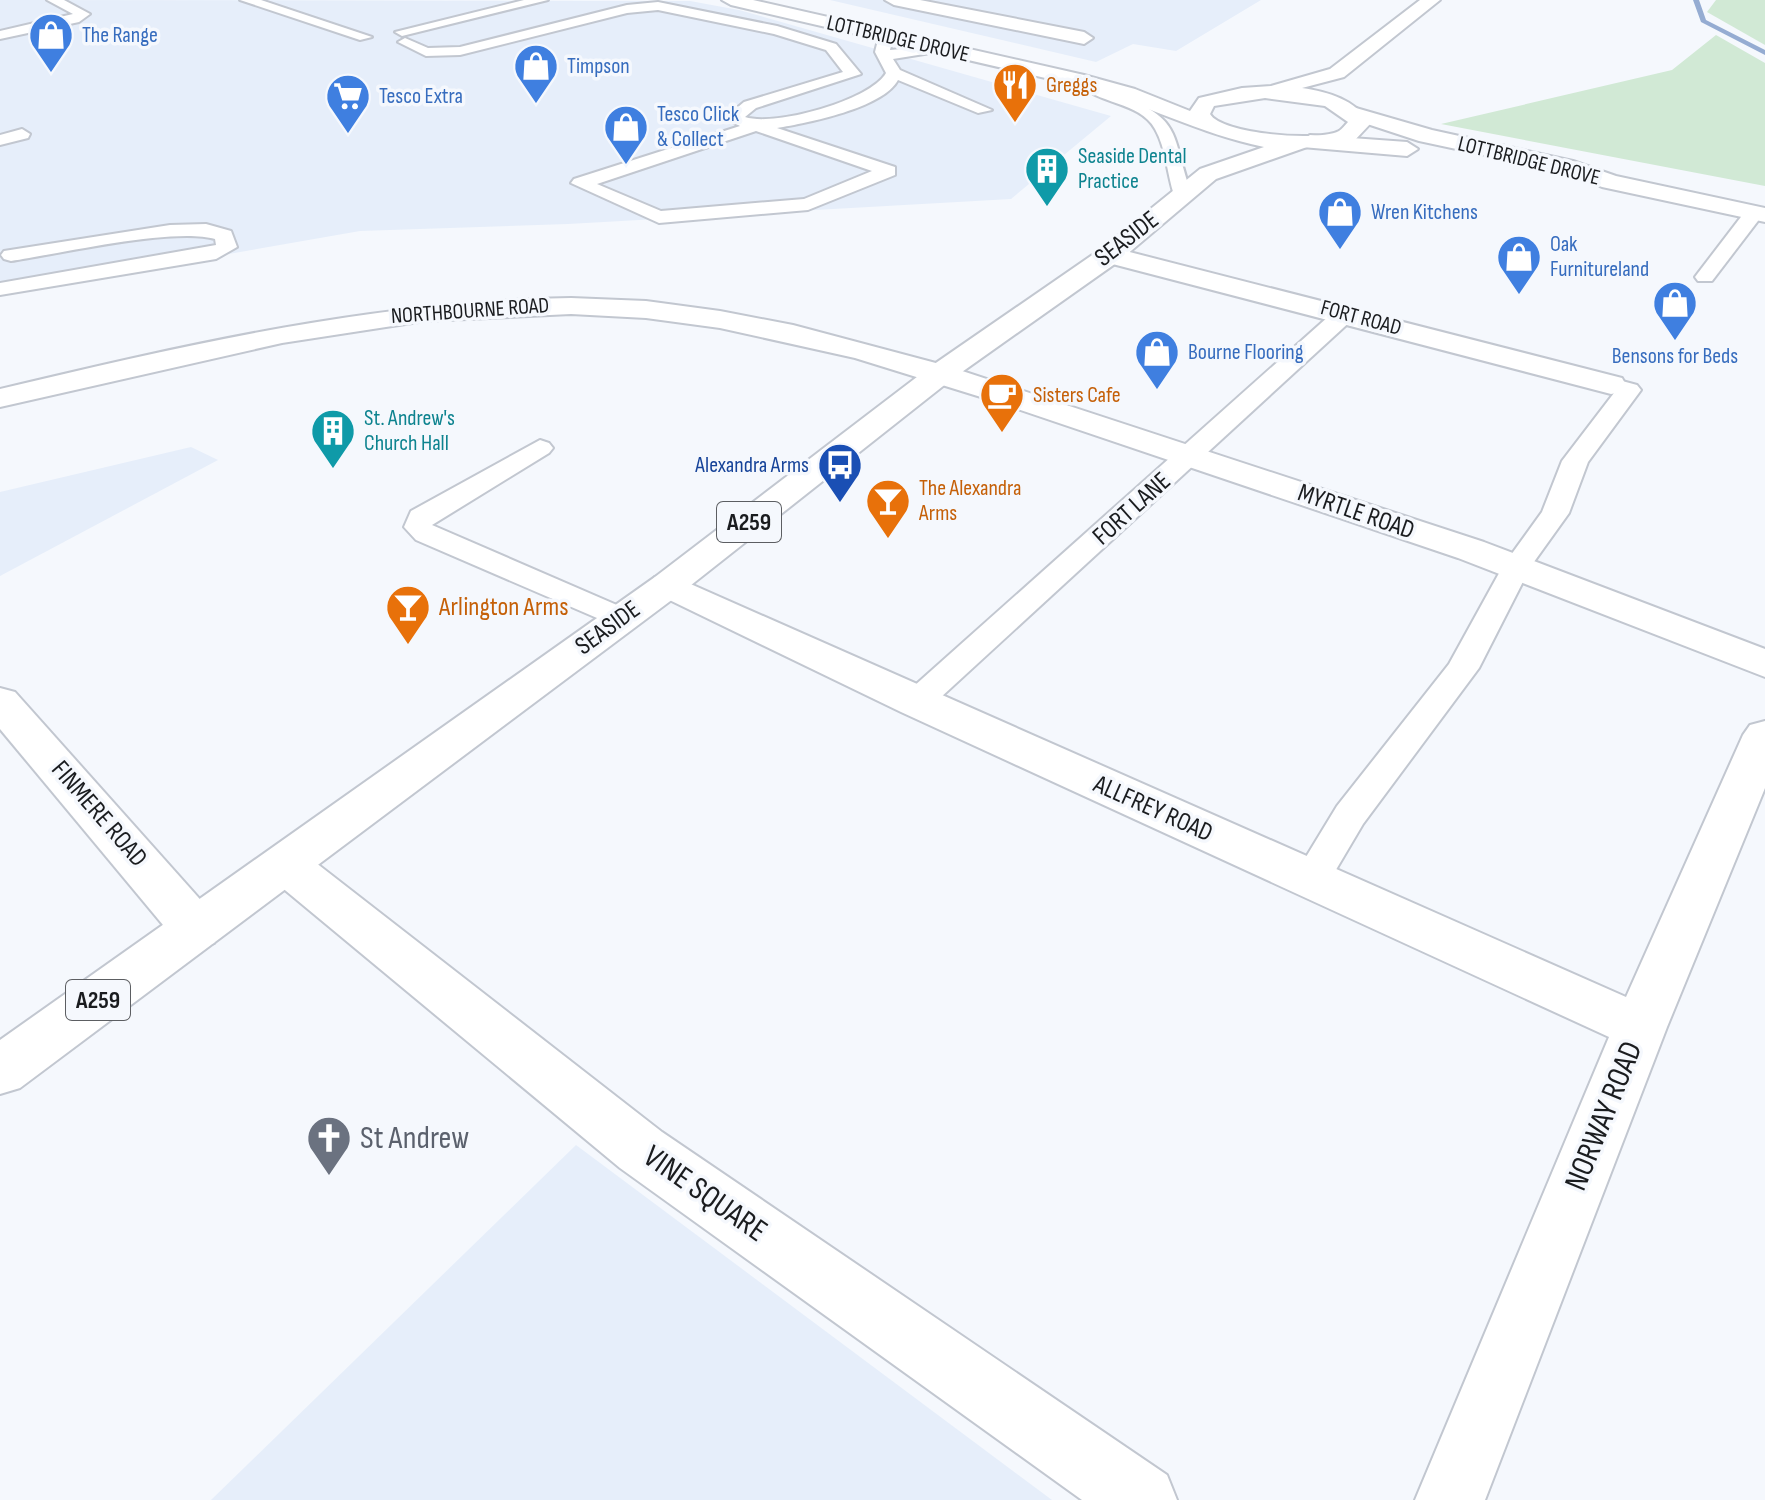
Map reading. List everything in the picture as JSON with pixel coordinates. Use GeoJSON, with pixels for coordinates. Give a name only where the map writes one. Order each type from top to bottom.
{"type":"FeatureCollection","features":[{"type":"Feature","properties":{"kind":"street","name":"LOTTBRIDGE DROVE"},"geometry":{"type":"LineString","coordinates":[[731,0],[886,46],[938,48],[1084,81],[1240,136],[1415,150],[1550,177],[1610,182],[1760,214]]}},
{"type":"Feature","properties":{"kind":"street","name":"LOTTBRIDGE DROVE"},"geometry":{"type":"LineString","coordinates":[[778,0],[1158,83]]}},
{"type":"Feature","properties":{"kind":"street","name":"LOTTBRIDGE DROVE"},"geometry":{"type":"LineString","coordinates":[[894,0],[1084,38]]}},
{"type":"Feature","properties":{"kind":"street"},"geometry":{"type":"LineString","coordinates":[[1195,184],[1219,140],[1200,108],[1206,102],[1337,73],[1431,0]]}},
{"type":"Feature","properties":{"kind":"street"},"geometry":{"type":"LineString","coordinates":[[1305,142],[1330,140],[1356,130],[1360,123],[1352,112],[1337,73]]}},
{"type":"Feature","properties":{"kind":"street"},"geometry":{"type":"LineString","coordinates":[[1200,87],[1253,92]]}},
{"type":"Feature","properties":{"kind":"street","name":"LOTTBRIDGE DROVE"},"geometry":{"type":"LineString","coordinates":[[1253,92],[1304,95],[1427,136],[1565,166],[1610,182]]}},
{"type":"Feature","properties":{"kind":"street","name":"SEASIDE"},"geometry":{"type":"LineString","coordinates":[[0,1071],[668,585],[941,373],[1110,255],[1195,184],[1305,142]]}},
{"type":"Feature","properties":{"kind":"street","name":"FORT ROAD"},"geometry":{"type":"LineString","coordinates":[[1110,255],[1346,313],[1611,385]]}},
{"type":"Feature","properties":{"kind":"street","name":"NORTHBOURNE ROAD"},"geometry":{"type":"LineString","coordinates":[[0,398],[181,353],[315,326],[491,307],[570,306],[699,316],[777,330],[941,373]]}},
{"type":"Feature","properties":{"kind":"street","name":"MYRTLE ROAD"},"geometry":{"type":"LineString","coordinates":[[941,373],[1517,566],[1765,664]]}},
{"type":"Feature","properties":{"kind":"street","name":"ALLFREY ROAD"},"geometry":{"type":"LineString","coordinates":[[668,585],[916,702],[1640,1027]]}},
{"type":"Feature","properties":{"kind":"street","name":"FINMERE ROAD"},"geometry":{"type":"LineString","coordinates":[[0,702],[196,929]]}},
{"type":"Feature","properties":{"kind":"street","name":"NORWAY ROAD"},"geometry":{"type":"LineString","coordinates":[[1450,1500],[1640,1027],[1765,735]]}},
{"type":"Feature","properties":{"kind":"street","name":"VINE SQUARE"},"geometry":{"type":"LineString","coordinates":[[285,864],[641,1150],[1142,1500]]}},
{"type":"Feature","properties":{"kind":"lane"},"geometry":{"type":"LineString","coordinates":[[0,35],[65,22],[83,14],[54,0]]}},
{"type":"Feature","properties":{"kind":"lane"},"geometry":{"type":"LineString","coordinates":[[247,0],[389,38],[426,52],[460,51],[627,9],[658,6],[777,30],[831,47],[853,74],[750,105],[733,118],[756,126],[794,139],[889,171],[808,204],[659,217],[580,183],[756,126],[812,117],[885,89],[894,73],[886,46]]}},
{"type":"Feature","properties":{"kind":"lane"},"geometry":{"type":"LineString","coordinates":[[264,6],[294,0]]}},
{"type":"Feature","properties":{"kind":"lane"},"geometry":{"type":"LineString","coordinates":[[389,38],[541,0]]}},
{"type":"Feature","properties":{"kind":"lane"},"geometry":{"type":"LineString","coordinates":[[389,38],[559,5]]}},
{"type":"Feature","properties":{"kind":"lane"},"geometry":{"type":"LineString","coordinates":[[894,73],[984,110]]}},
{"type":"Feature","properties":{"kind":"lane"},"geometry":{"type":"LineString","coordinates":[[1084,81],[1092,90],[1146,112],[1161,124],[1195,184]]}},
{"type":"Feature","properties":{"kind":"lane"},"geometry":{"type":"LineString","coordinates":[[0,140],[22,134]]}},
{"type":"Feature","properties":{"kind":"lane"},"geometry":{"type":"LineString","coordinates":[[1705,277],[1760,214]]}},
{"type":"Feature","properties":{"kind":"lane"},"geometry":{"type":"LineString","coordinates":[[0,289],[216,253],[227,247],[224,235],[188,229],[11,255]]}},
{"type":"Feature","properties":{"kind":"lane","name":"FORT LANE"},"geometry":{"type":"LineString","coordinates":[[916,702],[1346,313]]}},
{"type":"Feature","properties":{"kind":"lane"},"geometry":{"type":"LineString","coordinates":[[1311,880],[1350,815],[1463,668],[1517,566],[1555,513],[1575,461],[1629,390],[1611,385]]}},
{"type":"Feature","properties":{"kind":"lane"},"geometry":{"type":"LineString","coordinates":[[540,448],[421,517],[418,527],[426,534],[622,618]]}},
{"type":"Feature","properties":{"kind":"shaded area"},"geometry":{"type":"Polygon","coordinates":[[[0,0],[690,1],[739,10],[1111,116],[1011,199],[568,224],[360,231],[0,294],[0,0]]]}},
{"type":"Feature","properties":{"kind":"shaded area"},"geometry":{"type":"Polygon","coordinates":[[[830,0],[1261,0],[1176,51],[1133,44],[1096,62],[830,0]]]}},
{"type":"Feature","properties":{"kind":"shaded area"},"geometry":{"type":"Polygon","coordinates":[[[191,447],[218,460],[0,576],[0,492],[191,447]]]}},
{"type":"Feature","properties":{"kind":"shaded area"},"geometry":{"type":"Polygon","coordinates":[[[576,1145],[1052,1500],[211,1500],[576,1145]]]}},
{"type":"Feature","properties":{"kind":"green space"},"geometry":{"type":"Polygon","coordinates":[[[1716,0],[1765,0],[1765,45],[1707,12],[1716,0]]]}},
{"type":"Feature","properties":{"kind":"green space"},"geometry":{"type":"Polygon","coordinates":[[[1716,35],[1765,63],[1765,186],[1441,124],[1672,70],[1716,35]]]}},
{"type":"Feature","properties":{"kind":"waterway"},"geometry":{"type":"LineString","coordinates":[[1696,0],[1703,21],[1765,53]]}},
{"type":"Feature","properties":{"kind":"place","name":"The Range"},"geometry":{"type":"Point","coordinates":[51,74]}},
{"type":"Feature","properties":{"kind":"place","name":"Timpson"},"geometry":{"type":"Point","coordinates":[536,105]}},
{"type":"Feature","properties":{"kind":"place","name":"Greggs"},"geometry":{"type":"Point","coordinates":[1015,124]}},
{"type":"Feature","properties":{"kind":"place","name":"Tesco Extra"},"geometry":{"type":"Point","coordinates":[348,135]}},
{"type":"Feature","properties":{"kind":"place","name":"Tesco Click & Collect"},"geometry":{"type":"Point","coordinates":[626,166]}},
{"type":"Feature","properties":{"kind":"place","name":"Seaside Dental Practice"},"geometry":{"type":"Point","coordinates":[1047,208]}},
{"type":"Feature","properties":{"kind":"place","name":"Wren Kitchens"},"geometry":{"type":"Point","coordinates":[1340,251]}},
{"type":"Feature","properties":{"kind":"place","name":"Oak Furnitureland"},"geometry":{"type":"Point","coordinates":[1519,296]}},
{"type":"Feature","properties":{"kind":"place","name":"Bensons for Beds"},"geometry":{"type":"Point","coordinates":[1675,342]}},
{"type":"Feature","properties":{"kind":"place","name":"Bourne Flooring"},"geometry":{"type":"Point","coordinates":[1157,391]}},
{"type":"Feature","properties":{"kind":"place","name":"Sisters Cafe"},"geometry":{"type":"Point","coordinates":[1002,434]}},
{"type":"Feature","properties":{"kind":"place","name":"St. Andrew's Church Hall"},"geometry":{"type":"Point","coordinates":[333,470]}},
{"type":"Feature","properties":{"kind":"place","name":"Alexandra Arms"},"geometry":{"type":"Point","coordinates":[840,504]}},
{"type":"Feature","properties":{"kind":"place","name":"The Alexandra Arms"},"geometry":{"type":"Point","coordinates":[888,540]}},
{"type":"Feature","properties":{"kind":"place","name":"Arlington Arms"},"geometry":{"type":"Point","coordinates":[408,646]}},
{"type":"Feature","properties":{"kind":"place","name":"St Andrew"},"geometry":{"type":"Point","coordinates":[329,1177]}}]}
